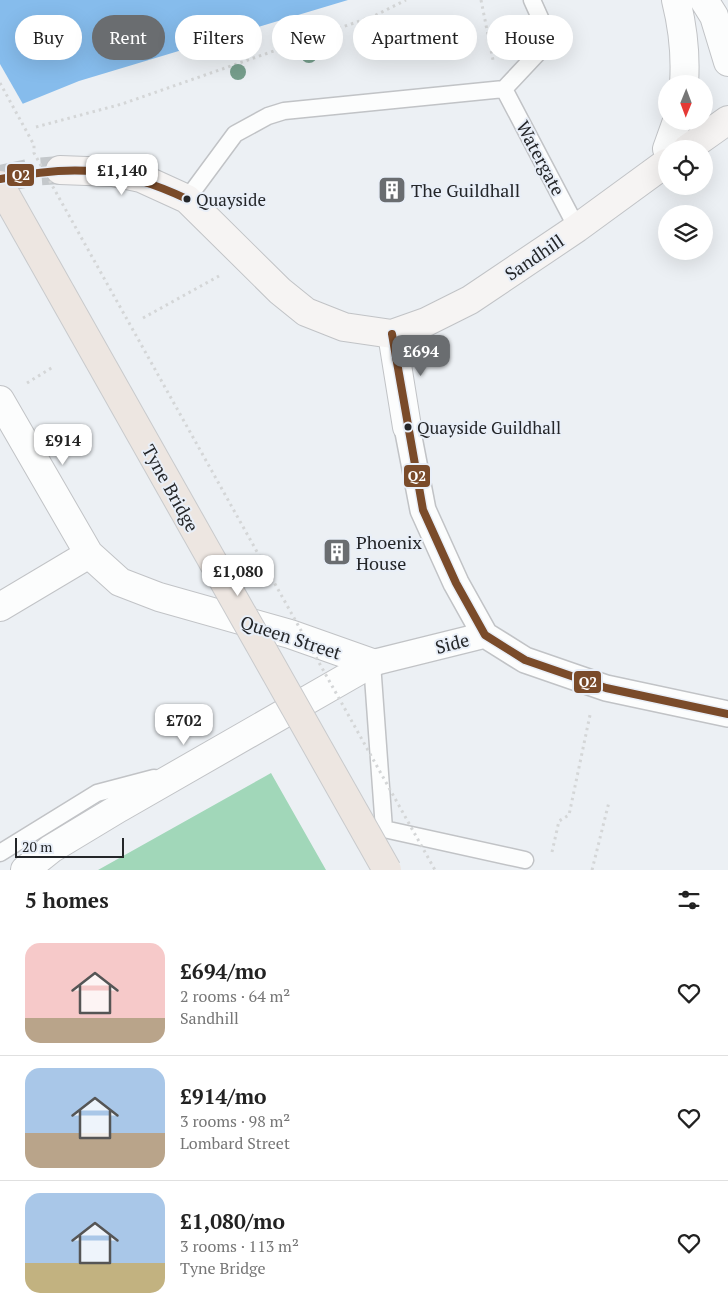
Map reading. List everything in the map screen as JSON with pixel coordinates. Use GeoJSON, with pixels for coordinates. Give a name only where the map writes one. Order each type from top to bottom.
{"type":"FeatureCollection","features":[{"type":"Feature","properties":{"kind":"highway","name":"Tyne Bridge"},"geometry":{"type":"LineString","coordinates":[[0,185],[387,870]]}},
{"type":"Feature","properties":{"kind":"main road"},"geometry":{"type":"LineString","coordinates":[[699,140],[727,118]]}},
{"type":"Feature","properties":{"kind":"main road","name":"Sandhill"},"geometry":{"type":"LineString","coordinates":[[187,199],[280,291],[306,312],[344,327],[392,334],[426,322],[470,300],[577,228],[658,164]]}},
{"type":"Feature","properties":{"kind":"main road"},"geometry":{"type":"LineString","coordinates":[[60,170],[113,172],[141,178],[187,199]]}},
{"type":"Feature","properties":{"kind":"street"},"geometry":{"type":"LineString","coordinates":[[676,0],[683,29],[684,75]]}},
{"type":"Feature","properties":{"kind":"street"},"geometry":{"type":"LineString","coordinates":[[704,0],[714,16],[721,33],[728,62]]}},
{"type":"Feature","properties":{"kind":"street"},"geometry":{"type":"LineString","coordinates":[[710,0],[728,9]]}},
{"type":"Feature","properties":{"kind":"street"},"geometry":{"type":"LineString","coordinates":[[392,334],[422,510],[456,583],[485,635]]}},
{"type":"Feature","properties":{"kind":"street","name":"Queen Street"},"geometry":{"type":"LineString","coordinates":[[0,400],[89,554],[120,582],[159,597],[290,634],[372,664]]}},
{"type":"Feature","properties":{"kind":"street"},"geometry":{"type":"LineString","coordinates":[[0,607],[89,554]]}},
{"type":"Feature","properties":{"kind":"street","name":"Side"},"geometry":{"type":"LineString","coordinates":[[372,664],[485,635],[525,660],[606,688],[728,714]]}},
{"type":"Feature","properties":{"kind":"street"},"geometry":{"type":"LineString","coordinates":[[25,870],[51,849],[185,770],[372,664]]}},
{"type":"Feature","properties":{"kind":"lane"},"geometry":{"type":"LineString","coordinates":[[187,199],[235,134],[268,116],[284,111],[504,89],[550,40],[532,0]]}},
{"type":"Feature","properties":{"kind":"lane","name":"Watergate"},"geometry":{"type":"LineString","coordinates":[[504,89],[577,228]]}},
{"type":"Feature","properties":{"kind":"lane"},"geometry":{"type":"LineString","coordinates":[[372,664],[384,829],[525,860]]}},
{"type":"Feature","properties":{"kind":"lane"},"geometry":{"type":"LineString","coordinates":[[0,853],[98,793],[185,770]]}},
{"type":"Feature","properties":{"kind":"path"},"geometry":{"type":"LineString","coordinates":[[36,127],[122,104],[374,16],[406,0]]}},
{"type":"Feature","properties":{"kind":"path"},"geometry":{"type":"LineString","coordinates":[[481,0],[495,68],[504,89]]}},
{"type":"Feature","properties":{"kind":"path"},"geometry":{"type":"LineString","coordinates":[[0,83],[34,145],[34,153],[436,870]]}},
{"type":"Feature","properties":{"kind":"path"},"geometry":{"type":"LineString","coordinates":[[143,318],[248,260]]}},
{"type":"Feature","properties":{"kind":"path"},"geometry":{"type":"LineString","coordinates":[[551,854],[559,821],[569,815],[589,720]]}},
{"type":"Feature","properties":{"kind":"path"},"geometry":{"type":"LineString","coordinates":[[592,870],[609,802]]}},
{"type":"Feature","properties":{"kind":"green space"},"geometry":{"type":"Polygon","coordinates":[[[271,773],[326,870],[98,870],[264,777],[271,773]]]}},
{"type":"Feature","properties":{"kind":"water"},"geometry":{"type":"Polygon","coordinates":[[[0,0],[348,0],[298,15],[272,15],[272,23],[262,26],[262,15],[175,15],[175,52],[165,55],[165,15],[92,15],[92,60],[149,60],[79,81],[0,113],[0,0]]]}},
{"type":"Feature","properties":{"kind":"pier"},"geometry":{"type":"Polygon","coordinates":[[[0,64],[24,106],[0,115],[0,64]]]}},
{"type":"Feature","properties":{"kind":"tunnel"},"geometry":{"type":"LineString","coordinates":[[0,179],[33,172],[60,170]]}},
{"type":"Feature","properties":{"kind":"transit line","name":"Q2"},"geometry":{"type":"LineString","coordinates":[[0,179],[51,171],[96,171],[140,180],[187,199]]}},
{"type":"Feature","properties":{"kind":"transit line","name":"Q2"},"geometry":{"type":"LineString","coordinates":[[392,334],[423,510],[456,583],[485,635],[525,660],[606,688],[728,714]]}},
{"type":"Feature","properties":{"kind":"place","name":"The Guildhall"},"geometry":{"type":"Point","coordinates":[392,190]}},
{"type":"Feature","properties":{"kind":"place","name":"Quayside"},"geometry":{"type":"Point","coordinates":[187,199]}},
{"type":"Feature","properties":{"kind":"place","name":"Quayside Guildhall"},"geometry":{"type":"Point","coordinates":[408,427]}},
{"type":"Feature","properties":{"kind":"place","name":"Phoenix House"},"geometry":{"type":"Point","coordinates":[337,552]}}]}
